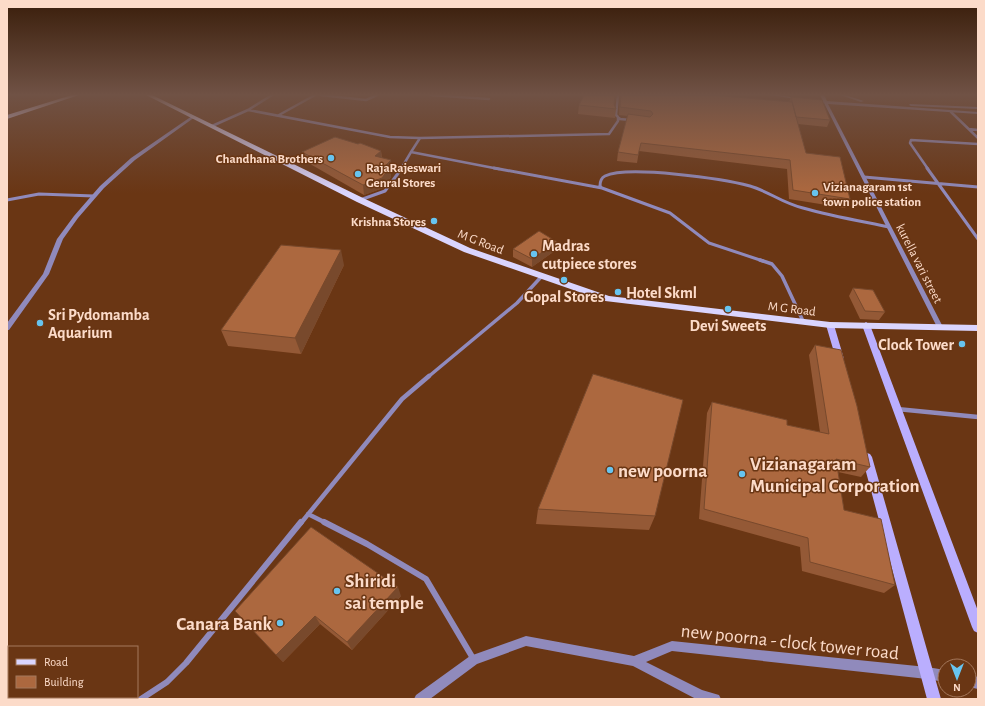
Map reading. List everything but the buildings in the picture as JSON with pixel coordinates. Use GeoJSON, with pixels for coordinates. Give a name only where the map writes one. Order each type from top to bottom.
{"type":"FeatureCollection","features":[{"type":"Feature","properties":{"kind":"main road","name":"M G Road"},"geometry":{"type":"LineString","coordinates":[[216,128],[360,200],[467,250],[608,299],[830,324],[978,328]]}},
{"type":"Feature","properties":{"kind":"main road"},"geometry":{"type":"LineString","coordinates":[[830,324],[843,370]]}},
{"type":"Feature","properties":{"kind":"main road"},"geometry":{"type":"LineString","coordinates":[[866,325],[978,627]]}},
{"type":"Feature","properties":{"kind":"main road"},"geometry":{"type":"LineString","coordinates":[[864,446],[934,699]]}},
{"type":"Feature","properties":{"kind":"street"},"geometry":{"type":"LineString","coordinates":[[7,328],[46,274],[60,239],[76,217],[94,196],[133,159],[177,128]]}},
{"type":"Feature","properties":{"kind":"street"},"geometry":{"type":"LineString","coordinates":[[346,128],[390,137],[420,138],[609,134],[613,128]]}},
{"type":"Feature","properties":{"kind":"street","name":"kurella vari street"},"geometry":{"type":"LineString","coordinates":[[839,128],[940,327]]}},
{"type":"Feature","properties":{"kind":"street"},"geometry":{"type":"LineString","coordinates":[[968,129],[978,130]]}},
{"type":"Feature","properties":{"kind":"street"},"geometry":{"type":"LineString","coordinates":[[968,129],[978,138]]}},
{"type":"Feature","properties":{"kind":"street"},"geometry":{"type":"LineString","coordinates":[[360,200],[385,191],[394,180],[420,138]]}},
{"type":"Feature","properties":{"kind":"street"},"geometry":{"type":"LineString","coordinates":[[978,144],[932,140],[911,140],[910,143],[978,239]]}},
{"type":"Feature","properties":{"kind":"street"},"geometry":{"type":"LineString","coordinates":[[411,152],[602,188],[677,217],[709,243],[772,264],[782,276],[803,321]]}},
{"type":"Feature","properties":{"kind":"street"},"geometry":{"type":"LineString","coordinates":[[602,188],[600,183],[605,176],[623,172],[658,173],[728,182],[758,188],[790,205],[889,227]]}},
{"type":"Feature","properties":{"kind":"street"},"geometry":{"type":"LineString","coordinates":[[864,177],[978,187]]}},
{"type":"Feature","properties":{"kind":"street"},"geometry":{"type":"LineString","coordinates":[[7,200],[20,196],[38,195],[94,196]]}},
{"type":"Feature","properties":{"kind":"street"},"geometry":{"type":"LineString","coordinates":[[141,699],[167,682],[186,663],[402,399],[517,302],[542,276]]}},
{"type":"Feature","properties":{"kind":"street"},"geometry":{"type":"LineString","coordinates":[[897,409],[978,417]]}},
{"type":"Feature","properties":{"kind":"street"},"geometry":{"type":"LineString","coordinates":[[308,514],[367,544],[426,579],[474,660]]}},
{"type":"Feature","properties":{"kind":"street"},"geometry":{"type":"LineString","coordinates":[[420,699],[474,660],[526,641],[634,661],[700,695],[715,699]]}},
{"type":"Feature","properties":{"kind":"street","name":"new poorna - clock tower road"},"geometry":{"type":"LineString","coordinates":[[634,661],[672,646],[937,675]]}},
{"type":"Feature","properties":{"kind":"place","name":"Chandhana Brothers"},"geometry":{"type":"Point","coordinates":[331,158]}},
{"type":"Feature","properties":{"kind":"place","name":"RajaRajeswari Genral Stores"},"geometry":{"type":"Point","coordinates":[358,174]}},
{"type":"Feature","properties":{"kind":"place","name":"Vizianagaram 1st town police station"},"geometry":{"type":"Point","coordinates":[815,193]}},
{"type":"Feature","properties":{"kind":"place","name":"Krishna Stores"},"geometry":{"type":"Point","coordinates":[434,221]}},
{"type":"Feature","properties":{"kind":"place","name":"Madras cutpiece stores"},"geometry":{"type":"Point","coordinates":[534,254]}},
{"type":"Feature","properties":{"kind":"place","name":"Gopal Stores"},"geometry":{"type":"Point","coordinates":[564,280]}},
{"type":"Feature","properties":{"kind":"place","name":"Hotel Skml"},"geometry":{"type":"Point","coordinates":[618,292]}},
{"type":"Feature","properties":{"kind":"place","name":"Devi Sweets"},"geometry":{"type":"Point","coordinates":[728,309]}},
{"type":"Feature","properties":{"kind":"place","name":"Sri Pydomamba Aquarium"},"geometry":{"type":"Point","coordinates":[40,323]}},
{"type":"Feature","properties":{"kind":"place","name":"Clock Tower"},"geometry":{"type":"Point","coordinates":[962,344]}},
{"type":"Feature","properties":{"kind":"place","name":"new poorna"},"geometry":{"type":"Point","coordinates":[610,470]}},
{"type":"Feature","properties":{"kind":"place","name":"Vizianagaram Municipal Corporation"},"geometry":{"type":"Point","coordinates":[742,474]}},
{"type":"Feature","properties":{"kind":"place","name":"Shiridi sai temple"},"geometry":{"type":"Point","coordinates":[337,591]}},
{"type":"Feature","properties":{"kind":"place","name":"Canara Bank"},"geometry":{"type":"Point","coordinates":[280,623]}}]}
